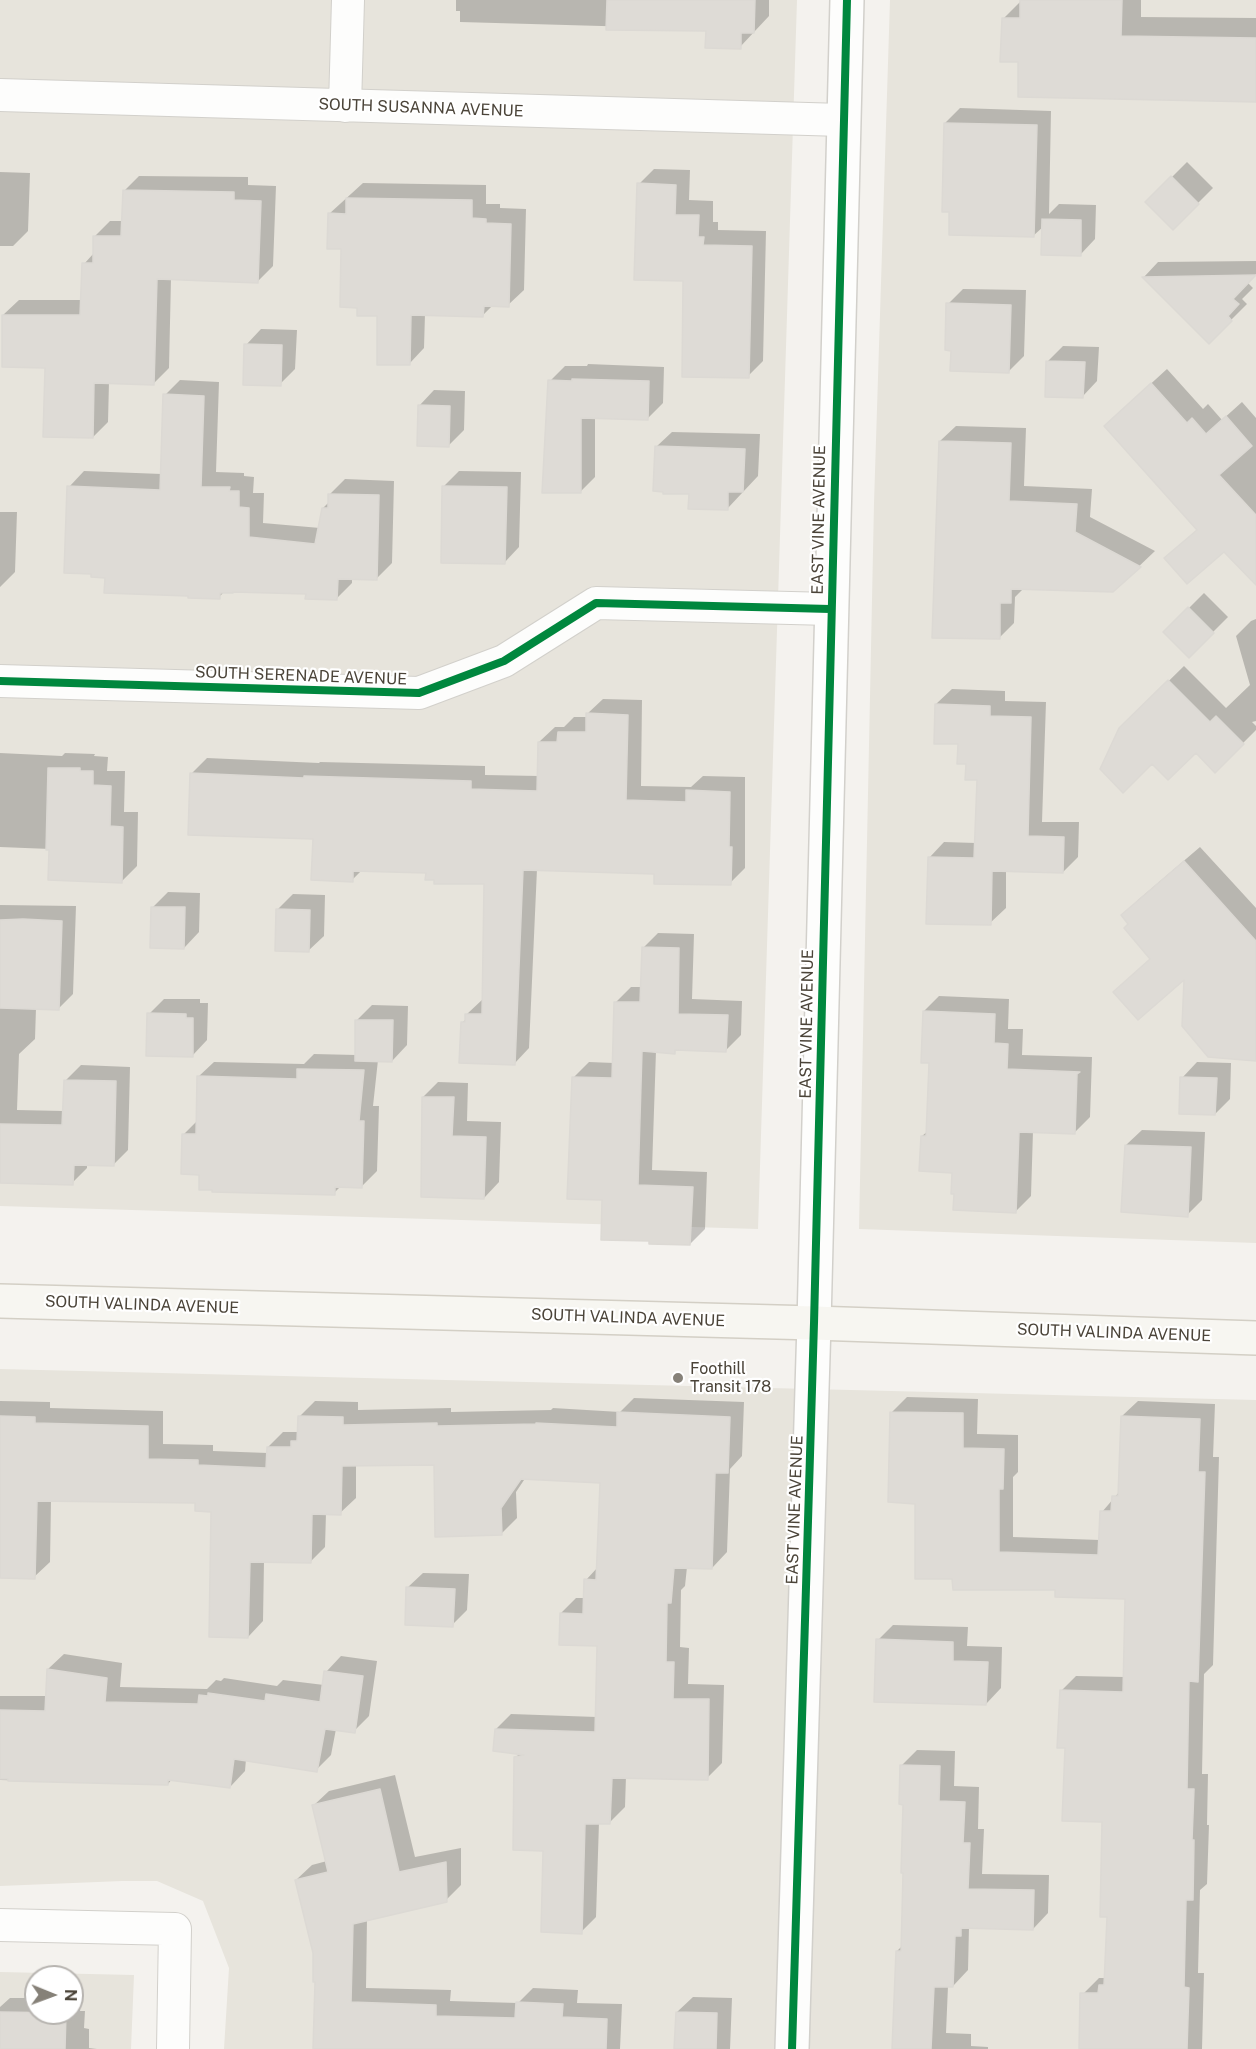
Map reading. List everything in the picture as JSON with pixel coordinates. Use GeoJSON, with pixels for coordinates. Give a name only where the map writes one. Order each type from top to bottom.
{"type":"FeatureCollection","features":[{"type":"Feature","properties":{"kind":"main road","name":"SOUTH VALINDA AVENUE"},"geometry":{"type":"LineString","coordinates":[[0,1301],[814,1323],[1256,1338]]}},
{"type":"Feature","properties":{"kind":"street"},"geometry":{"type":"LineString","coordinates":[[345,106],[348,0]]}},
{"type":"Feature","properties":{"kind":"street","name":"EAST VINE AVENUE"},"geometry":{"type":"LineString","coordinates":[[792,2049],[814,1323],[846,0]]}},
{"type":"Feature","properties":{"kind":"street","name":"SOUTH SUSANNA AVENUE"},"geometry":{"type":"LineString","coordinates":[[0,95],[842,120]]}},
{"type":"Feature","properties":{"kind":"street","name":"SOUTH SERENADE AVENUE"},"geometry":{"type":"LineString","coordinates":[[0,681],[419,693],[504,661],[596,603],[830,609]]}},
{"type":"Feature","properties":{"kind":"street"},"geometry":{"type":"LineString","coordinates":[[0,1925],[175,1929],[173,2049]]}},
{"type":"Feature","properties":{"kind":"shaded area"},"geometry":{"type":"Polygon","coordinates":[[[0,0],[797,0],[758,1229],[0,1206],[0,0]]]}},
{"type":"Feature","properties":{"kind":"shaded area"},"geometry":{"type":"Polygon","coordinates":[[[890,0],[1256,0],[1256,1243],[859,1229],[874,503],[890,0]]]}},
{"type":"Feature","properties":{"kind":"shaded area"},"geometry":{"type":"Polygon","coordinates":[[[0,1369],[1256,1400],[1256,2049],[224,2049],[229,1968],[203,1901],[157,1881],[0,1886],[0,1369]]]}},
{"type":"Feature","properties":{"kind":"shaded area"},"geometry":{"type":"Polygon","coordinates":[[[0,1972],[24,1973],[24,2025],[84,2025],[84,1974],[134,1975],[131,2049],[0,2049],[0,1972]]]}},
{"type":"Feature","properties":{"kind":"building"},"geometry":{"type":"Polygon","coordinates":[[[607,0],[755,0],[754,33],[741,33],[741,49],[705,48],[706,31],[606,30],[607,0]]]}},
{"type":"Feature","properties":{"kind":"building"},"geometry":{"type":"Polygon","coordinates":[[[1020,0],[1122,0],[1121,36],[1256,38],[1256,102],[1018,97],[1018,62],[1000,62],[1002,18],[1020,18],[1020,0]]]}},
{"type":"Feature","properties":{"kind":"building"},"geometry":{"type":"Polygon","coordinates":[[[944,123],[1037,125],[1034,237],[949,235],[949,212],[942,212],[944,123]]]}},
{"type":"Feature","properties":{"kind":"building"},"geometry":{"type":"Polygon","coordinates":[[[1171,176],[1199,204],[1173,230],[1145,202],[1171,176]]]}},
{"type":"Feature","properties":{"kind":"building"},"geometry":{"type":"Polygon","coordinates":[[[637,183],[676,185],[675,215],[699,215],[698,237],[704,237],[703,245],[752,246],[749,378],[682,377],[683,281],[634,280],[637,183]]]}},
{"type":"Feature","properties":{"kind":"building"},"geometry":{"type":"Polygon","coordinates":[[[123,190],[234,192],[234,200],[261,201],[258,283],[157,279],[154,385],[94,383],[93,438],[43,437],[45,368],[2,367],[2,315],[80,315],[82,263],[93,263],[93,236],[121,236],[123,190]]]}},
{"type":"Feature","properties":{"kind":"building"},"geometry":{"type":"Polygon","coordinates":[[[346,198],[472,200],[472,218],[486,219],[486,223],[511,224],[509,307],[484,306],[483,317],[411,315],[410,365],[377,365],[377,316],[357,316],[357,308],[340,307],[341,249],[327,249],[328,213],[346,214],[346,198]]]}},
{"type":"Feature","properties":{"kind":"building"},"geometry":{"type":"Polygon","coordinates":[[[1042,219],[1081,220],[1081,256],[1041,255],[1042,219]]]}},
{"type":"Feature","properties":{"kind":"building"},"geometry":{"type":"Polygon","coordinates":[[[1256,275],[1233,299],[1239,304],[1228,316],[1232,321],[1209,344],[1142,277],[1256,275]]]}},
{"type":"Feature","properties":{"kind":"building"},"geometry":{"type":"Polygon","coordinates":[[[946,303],[1011,305],[1009,373],[950,371],[951,351],[945,350],[946,303]]]}},
{"type":"Feature","properties":{"kind":"building"},"geometry":{"type":"Polygon","coordinates":[[[244,344],[282,345],[281,386],[243,385],[244,344]]]}},
{"type":"Feature","properties":{"kind":"building"},"geometry":{"type":"Polygon","coordinates":[[[1046,361],[1085,362],[1083,398],[1045,397],[1046,361]]]}},
{"type":"Feature","properties":{"kind":"building"},"geometry":{"type":"Polygon","coordinates":[[[572,379],[649,381],[648,420],[581,418],[581,493],[542,493],[548,380],[572,381],[572,379]]]}},
{"type":"Feature","properties":{"kind":"building"},"geometry":{"type":"Polygon","coordinates":[[[1151,383],[1187,423],[1192,418],[1206,434],[1226,416],[1252,446],[1219,475],[1256,515],[1256,585],[1224,552],[1187,584],[1164,558],[1197,530],[1104,426],[1151,383]]]}},
{"type":"Feature","properties":{"kind":"building"},"geometry":{"type":"Polygon","coordinates":[[[163,394],[204,396],[201,487],[230,487],[229,491],[239,491],[239,507],[249,508],[249,537],[315,544],[322,508],[328,508],[328,494],[379,495],[377,580],[338,579],[337,600],[305,599],[306,594],[233,592],[220,593],[220,599],[104,593],[105,578],[91,577],[91,574],[64,573],[67,486],[160,490],[163,394]]]}},
{"type":"Feature","properties":{"kind":"building"},"geometry":{"type":"Polygon","coordinates":[[[418,405],[450,406],[449,447],[417,446],[418,405]]]}},
{"type":"Feature","properties":{"kind":"building"},"geometry":{"type":"Polygon","coordinates":[[[939,441],[1011,443],[1009,501],[1077,504],[1075,532],[1141,567],[1113,592],[1011,589],[1011,603],[1000,603],[1000,639],[932,638],[939,441]]]}},
{"type":"Feature","properties":{"kind":"building"},"geometry":{"type":"Polygon","coordinates":[[[655,446],[745,449],[743,492],[728,492],[728,510],[688,509],[689,494],[663,494],[663,492],[653,491],[655,446]]]}},
{"type":"Feature","properties":{"kind":"building"},"geometry":{"type":"Polygon","coordinates":[[[442,486],[507,487],[505,564],[441,563],[442,486]]]}},
{"type":"Feature","properties":{"kind":"building"},"geometry":{"type":"Polygon","coordinates":[[[1188,607],[1214,633],[1189,658],[1163,632],[1188,607]]]}},
{"type":"Feature","properties":{"kind":"building"},"geometry":{"type":"Polygon","coordinates":[[[1168,680],[1210,722],[1216,716],[1244,744],[1215,773],[1196,753],[1168,780],[1152,764],[1123,793],[1100,769],[1119,728],[1168,680]]]}},
{"type":"Feature","properties":{"kind":"building"},"geometry":{"type":"Polygon","coordinates":[[[935,704],[990,706],[990,716],[1031,717],[1028,836],[1064,837],[1063,873],[992,871],[991,925],[926,924],[928,857],[974,858],[977,780],[965,780],[966,764],[957,764],[958,744],[934,744],[935,704]]]}},
{"type":"Feature","properties":{"kind":"building"},"geometry":{"type":"Polygon","coordinates":[[[586,713],[628,715],[626,800],[686,802],[686,790],[730,792],[731,885],[654,884],[654,874],[523,870],[515,1065],[459,1063],[461,1022],[465,1022],[465,1014],[482,1014],[484,884],[434,884],[434,880],[425,880],[426,873],[353,871],[353,882],[311,880],[313,839],[188,835],[190,773],[471,781],[471,789],[537,791],[538,742],[557,742],[558,732],[586,732],[586,713]]]}},
{"type":"Feature","properties":{"kind":"building"},"geometry":{"type":"Polygon","coordinates":[[[48,768],[80,768],[80,771],[93,771],[93,785],[111,786],[110,826],[123,827],[122,883],[48,880],[49,850],[46,850],[48,768]]]}},
{"type":"Feature","properties":{"kind":"building"},"geometry":{"type":"Polygon","coordinates":[[[1184,861],[1256,941],[1256,1061],[1208,1057],[1182,1026],[1184,980],[1138,1020],[1113,992],[1150,959],[1124,928],[1128,924],[1121,915],[1184,861]]]}},
{"type":"Feature","properties":{"kind":"building"},"geometry":{"type":"Polygon","coordinates":[[[151,907],[185,907],[184,949],[150,948],[151,907]]]}},
{"type":"Feature","properties":{"kind":"building"},"geometry":{"type":"Polygon","coordinates":[[[276,909],[310,910],[309,952],[275,951],[276,909]]]}},
{"type":"Feature","properties":{"kind":"building"},"geometry":{"type":"Polygon","coordinates":[[[0,920],[62,921],[59,1010],[0,1008],[0,920]]]}},
{"type":"Feature","properties":{"kind":"building"},"geometry":{"type":"Polygon","coordinates":[[[642,947],[679,948],[678,1014],[728,1015],[726,1052],[675,1050],[675,1054],[642,1051],[638,1185],[693,1187],[690,1245],[601,1240],[602,1200],[567,1199],[572,1077],[612,1078],[614,1002],[640,1002],[642,947]]]}},
{"type":"Feature","properties":{"kind":"building"},"geometry":{"type":"Polygon","coordinates":[[[923,1011],[995,1014],[994,1043],[1008,1044],[1007,1069],[1080,1072],[1077,1074],[1075,1134],[1019,1132],[1016,1213],[953,1210],[952,1173],[919,1171],[921,1136],[926,1136],[929,1063],[921,1063],[923,1011]]]}},
{"type":"Feature","properties":{"kind":"building"},"geometry":{"type":"Polygon","coordinates":[[[147,1013],[186,1014],[186,1018],[193,1018],[193,1057],[146,1056],[147,1013]]]}},
{"type":"Feature","properties":{"kind":"building"},"geometry":{"type":"Polygon","coordinates":[[[355,1020],[393,1020],[392,1062],[355,1061],[355,1020]]]}},
{"type":"Feature","properties":{"kind":"building"},"geometry":{"type":"Polygon","coordinates":[[[297,1069],[364,1070],[359,1121],[364,1121],[362,1188],[335,1187],[335,1195],[212,1192],[212,1190],[199,1190],[199,1175],[181,1174],[182,1134],[196,1134],[197,1076],[297,1079],[297,1069]]]}},
{"type":"Feature","properties":{"kind":"building"},"geometry":{"type":"Polygon","coordinates":[[[1180,1077],[1217,1078],[1215,1115],[1179,1114],[1180,1077]]]}},
{"type":"Feature","properties":{"kind":"building"},"geometry":{"type":"Polygon","coordinates":[[[64,1080],[116,1081],[114,1166],[74,1165],[73,1185],[0,1183],[0,1124],[62,1125],[64,1080]]]}},
{"type":"Feature","properties":{"kind":"building"},"geometry":{"type":"Polygon","coordinates":[[[422,1097],[454,1097],[452,1136],[486,1137],[484,1199],[421,1197],[422,1097]]]}},
{"type":"Feature","properties":{"kind":"building"},"geometry":{"type":"Polygon","coordinates":[[[1125,1145],[1191,1147],[1188,1217],[1121,1212],[1125,1145]]]}},
{"type":"Feature","properties":{"kind":"building"},"geometry":{"type":"Polygon","coordinates":[[[617,1412],[730,1417],[728,1473],[715,1473],[712,1569],[674,1568],[671,1603],[667,1603],[666,1662],[674,1662],[673,1699],[709,1699],[708,1780],[612,1778],[610,1824],[585,1824],[582,1934],[541,1932],[543,1851],[513,1850],[514,1757],[524,1755],[493,1751],[495,1729],[595,1732],[597,1646],[559,1645],[560,1613],[583,1614],[584,1579],[596,1580],[600,1483],[521,1479],[501,1508],[502,1535],[435,1537],[434,1465],[342,1466],[341,1515],[312,1514],[311,1563],[250,1562],[248,1638],[209,1637],[211,1512],[195,1511],[195,1503],[37,1501],[35,1579],[0,1578],[0,1416],[35,1417],[35,1423],[148,1426],[148,1459],[198,1460],[198,1465],[266,1468],[267,1447],[291,1447],[291,1441],[297,1441],[298,1416],[343,1417],[343,1425],[437,1423],[437,1426],[536,1423],[617,1427],[617,1412]]]}},
{"type":"Feature","properties":{"kind":"building"},"geometry":{"type":"Polygon","coordinates":[[[890,1412],[963,1413],[963,1448],[1004,1449],[1003,1489],[999,1489],[999,1552],[1098,1555],[1100,1511],[1111,1511],[1112,1496],[1118,1496],[1121,1416],[1200,1419],[1198,1472],[1205,1472],[1198,1682],[1189,1681],[1187,1789],[1194,1789],[1192,1840],[1194,1840],[1193,1900],[1186,1900],[1184,1987],[1189,1988],[1187,2049],[1079,2049],[1080,1993],[1098,1993],[1099,1985],[1104,1985],[1107,1917],[1100,1917],[1102,1822],[1062,1821],[1065,1748],[1057,1748],[1060,1690],[1123,1692],[1125,1599],[1055,1597],[1055,1590],[953,1590],[952,1579],[915,1579],[915,1504],[888,1502],[890,1412]]]}},
{"type":"Feature","properties":{"kind":"building"},"geometry":{"type":"Polygon","coordinates":[[[406,1587],[455,1589],[453,1627],[405,1625],[406,1587]]]}},
{"type":"Feature","properties":{"kind":"building"},"geometry":{"type":"Polygon","coordinates":[[[876,1639],[953,1642],[953,1661],[988,1662],[986,1705],[874,1702],[876,1639]]]}},
{"type":"Feature","properties":{"kind":"building"},"geometry":{"type":"Polygon","coordinates":[[[47,1669],[107,1678],[105,1702],[198,1704],[199,1695],[208,1696],[208,1693],[265,1701],[266,1694],[320,1702],[324,1671],[363,1676],[355,1733],[325,1729],[317,1772],[234,1759],[230,1788],[168,1780],[168,1785],[0,1779],[0,1710],[45,1711],[47,1669]]]}},
{"type":"Feature","properties":{"kind":"building"},"geometry":{"type":"Polygon","coordinates":[[[900,1765],[940,1766],[939,1801],[965,1802],[963,1843],[970,1843],[968,1889],[1034,1890],[1033,1930],[961,1928],[961,1936],[955,1936],[953,1987],[934,1987],[931,2049],[892,2049],[896,1951],[901,1951],[903,1805],[899,1804],[900,1765]]]}},
{"type":"Feature","properties":{"kind":"building"},"geometry":{"type":"Polygon","coordinates":[[[380,1789],[399,1872],[446,1862],[447,1902],[353,1924],[351,2002],[436,2005],[436,2016],[515,2018],[516,2002],[563,2004],[562,2017],[607,2019],[606,2049],[313,2049],[315,1982],[313,1982],[313,1953],[295,1880],[328,1872],[312,1805],[380,1789]]]}},
{"type":"Feature","properties":{"kind":"building"},"geometry":{"type":"Polygon","coordinates":[[[0,2012],[24,2012],[24,2025],[66,2025],[65,2049],[0,2049],[0,2012]]]}},
{"type":"Feature","properties":{"kind":"building"},"geometry":{"type":"Polygon","coordinates":[[[676,2012],[717,2013],[716,2049],[674,2049],[676,2012]]]}},
{"type":"Feature","properties":{"kind":"cycle path"},"geometry":{"type":"LineString","coordinates":[[792,2049],[814,1323],[847,0]]}},
{"type":"Feature","properties":{"kind":"cycle path"},"geometry":{"type":"LineString","coordinates":[[0,681],[419,693],[504,661],[596,603],[830,609]]}},
{"type":"Feature","properties":{"kind":"place","name":"Foothill Transit 178"},"geometry":{"type":"Point","coordinates":[678,1378]}}]}
